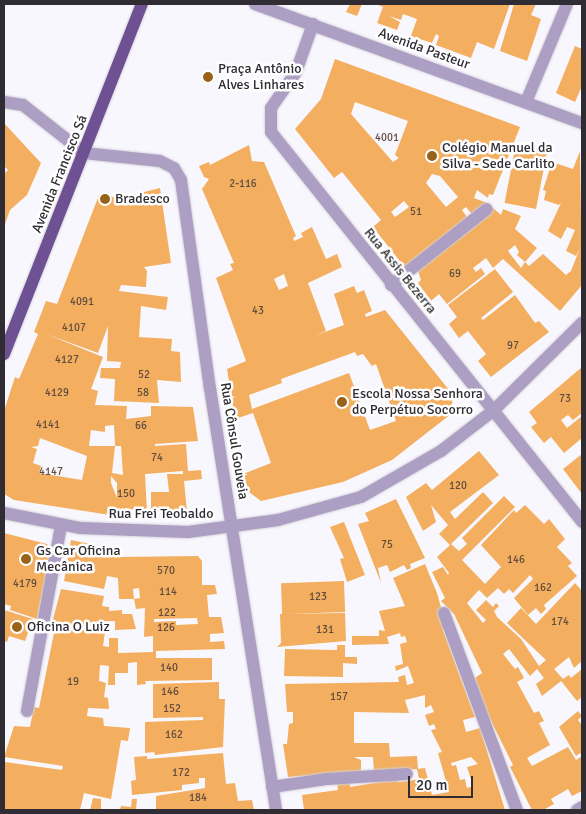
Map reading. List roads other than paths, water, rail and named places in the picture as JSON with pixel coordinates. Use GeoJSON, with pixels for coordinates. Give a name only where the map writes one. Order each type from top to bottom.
{"type":"FeatureCollection","features":[{"type":"Feature","properties":{"kind":"main road","name":"Avenida Francisco Sá"},"geometry":{"type":"LineString","coordinates":[[4,354],[142,4]]}},
{"type":"Feature","properties":{"kind":"street","name":"Avenida Pasteur"},"geometry":{"type":"LineString","coordinates":[[255,4],[582,123]]}},
{"type":"Feature","properties":{"kind":"street"},"geometry":{"type":"LineString","coordinates":[[526,102],[567,4]]}},
{"type":"Feature","properties":{"kind":"street","name":"Rua Assis Bezerra"},"geometry":{"type":"LineString","coordinates":[[313,24],[296,72],[271,108],[270,132],[582,522]]}},
{"type":"Feature","properties":{"kind":"street"},"geometry":{"type":"LineString","coordinates":[[4,102],[23,105],[84,153]]}},
{"type":"Feature","properties":{"kind":"street","name":"Rua Cônsul Gouveia"},"geometry":{"type":"LineString","coordinates":[[84,153],[160,161],[174,168],[182,180],[276,810]]}},
{"type":"Feature","properties":{"kind":"street"},"geometry":{"type":"LineString","coordinates":[[391,285],[487,208]]}},
{"type":"Feature","properties":{"kind":"street","name":"Rua Frei Teobaldo"},"geometry":{"type":"LineString","coordinates":[[4,513],[60,525],[143,532],[233,528],[278,520],[361,497],[441,451],[494,410],[582,323]]}},
{"type":"Feature","properties":{"kind":"street"},"geometry":{"type":"LineString","coordinates":[[27,711],[60,525]]}},
{"type":"Feature","properties":{"kind":"street"},"geometry":{"type":"LineString","coordinates":[[444,613],[517,810]]}},
{"type":"Feature","properties":{"kind":"street"},"geometry":{"type":"LineString","coordinates":[[272,787],[327,779],[407,774]]}},
{"type":"Feature","properties":{"kind":"street"},"geometry":{"type":"LineString","coordinates":[[577,810],[582,807]]}},
{"type":"Feature","properties":{"kind":"place","name":"Praça Antônio Alves Linhares"},"geometry":{"type":"Point","coordinates":[208,77]}},
{"type":"Feature","properties":{"kind":"place","name":"Colégio Manuel da Silva - Sede Carlito"},"geometry":{"type":"Point","coordinates":[432,156]}},
{"type":"Feature","properties":{"kind":"place","name":"Bradesco"},"geometry":{"type":"Point","coordinates":[105,199]}},
{"type":"Feature","properties":{"kind":"place","name":"Escola Nossa Senhora do Perpétuo Socorro"},"geometry":{"type":"Point","coordinates":[342,402]}},
{"type":"Feature","properties":{"kind":"place","name":"Gs Car Oficina Mecânica"},"geometry":{"type":"Point","coordinates":[26,559]}},
{"type":"Feature","properties":{"kind":"place","name":"Oficina O Luiz"},"geometry":{"type":"Point","coordinates":[17,627]}}]}
